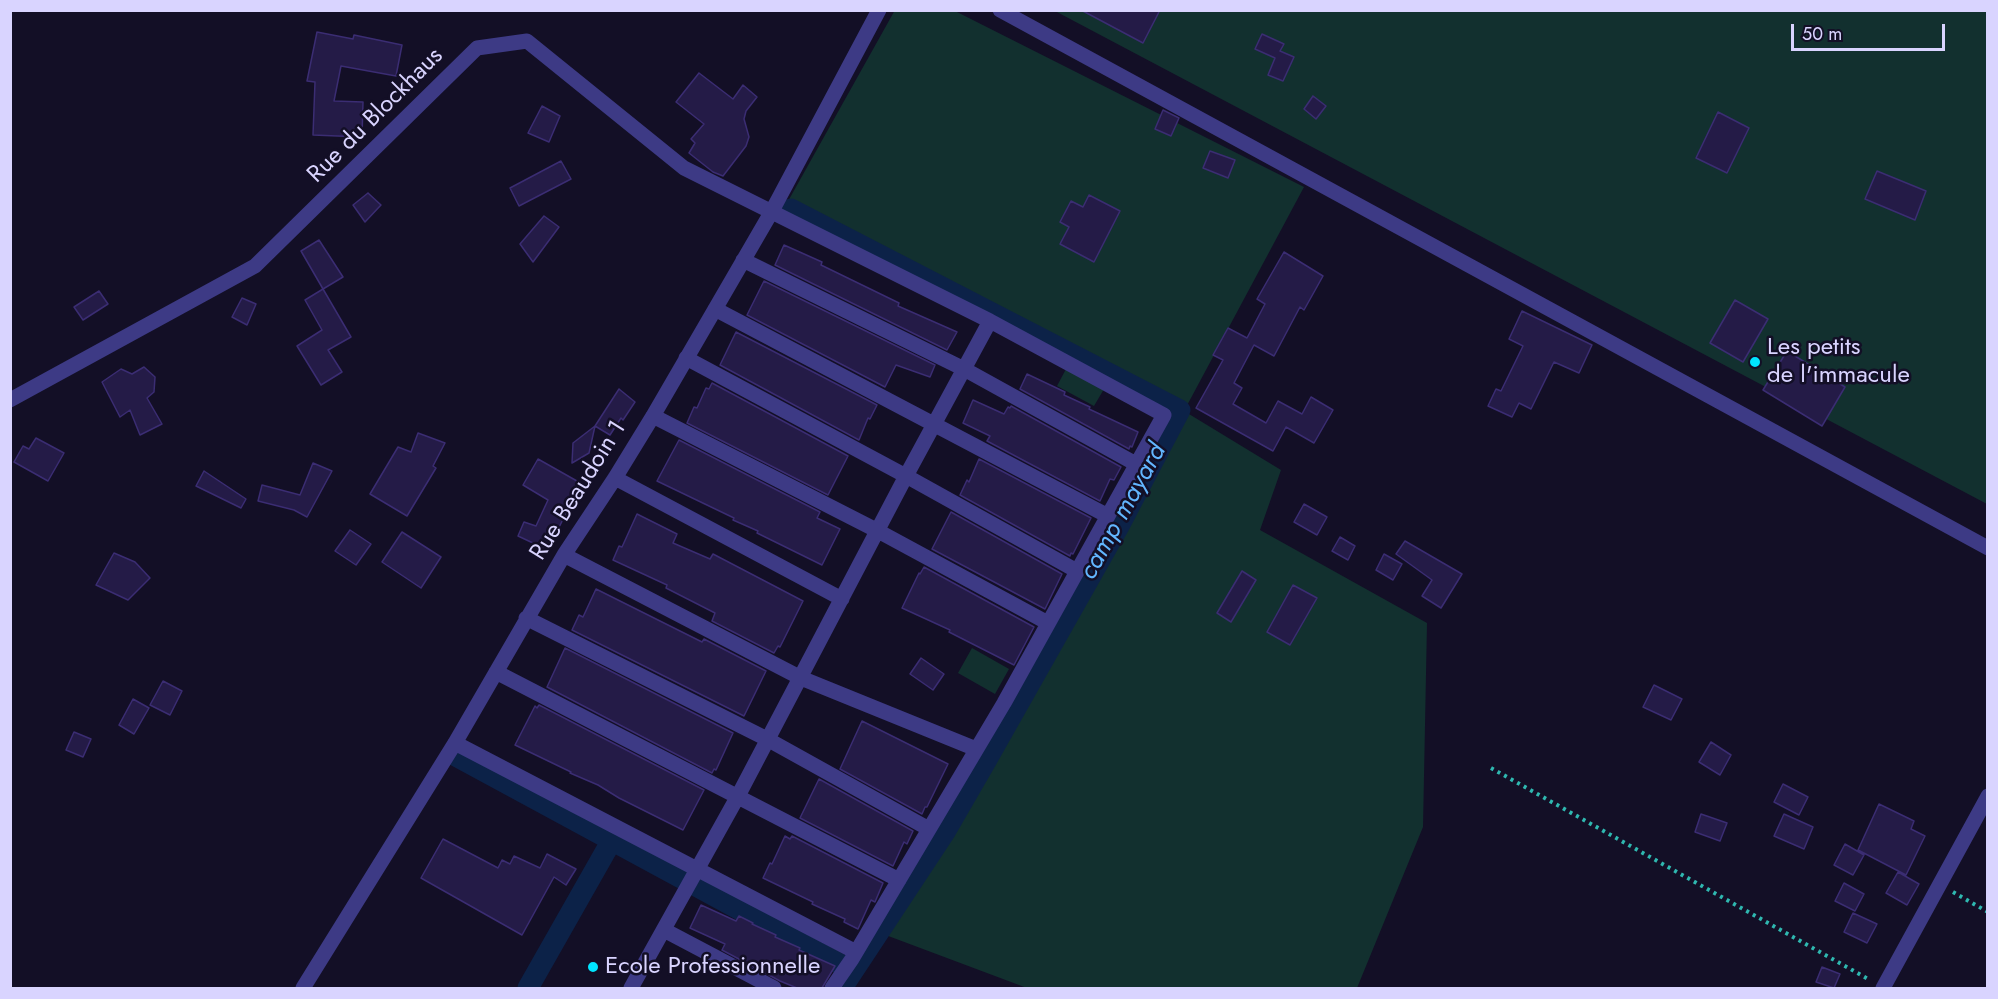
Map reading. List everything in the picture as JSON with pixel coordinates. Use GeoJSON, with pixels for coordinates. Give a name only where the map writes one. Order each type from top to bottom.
{"type":"FeatureCollection","features":[{"type":"Feature","properties":{"kind":"street","name":"Rue Beaudoin 1"},"geometry":{"type":"LineString","coordinates":[[303,988],[455,743],[564,555],[653,416],[772,211],[879,10]]}},
{"type":"Feature","properties":{"kind":"street"},"geometry":{"type":"LineString","coordinates":[[1000,10],[1988,548]]}},
{"type":"Feature","properties":{"kind":"street","name":"Rue du Blockhaus"},"geometry":{"type":"LineString","coordinates":[[10,400],[255,266],[477,48],[528,42],[684,168],[990,321],[1164,415],[1136,464]]}},
{"type":"Feature","properties":{"kind":"street"},"geometry":{"type":"LineString","coordinates":[[743,260],[964,369],[1136,464],[976,749],[832,988]]}},
{"type":"Feature","properties":{"kind":"street"},"geometry":{"type":"LineString","coordinates":[[715,309],[1108,516]]}},
{"type":"Feature","properties":{"kind":"street"},"geometry":{"type":"LineString","coordinates":[[631,988],[694,878],[990,321]]}},
{"type":"Feature","properties":{"kind":"street"},"geometry":{"type":"LineString","coordinates":[[686,358],[1077,571]]}},
{"type":"Feature","properties":{"kind":"street"},"geometry":{"type":"LineString","coordinates":[[653,416],[878,531],[1048,623]]}},
{"type":"Feature","properties":{"kind":"street"},"geometry":{"type":"LineString","coordinates":[[615,478],[842,598]]}},
{"type":"Feature","properties":{"kind":"street"},"geometry":{"type":"LineString","coordinates":[[564,555],[801,678],[976,749]]}},
{"type":"Feature","properties":{"kind":"street"},"geometry":{"type":"LineString","coordinates":[[526,618],[767,739],[929,829]]}},
{"type":"Feature","properties":{"kind":"street"},"geometry":{"type":"LineString","coordinates":[[496,672],[899,880]]}},
{"type":"Feature","properties":{"kind":"street"},"geometry":{"type":"LineString","coordinates":[[455,743],[694,878],[850,960]]}},
{"type":"Feature","properties":{"kind":"street"},"geometry":{"type":"LineString","coordinates":[[1883,988],[1988,796]]}},
{"type":"Feature","properties":{"kind":"street"},"geometry":{"type":"LineString","coordinates":[[664,930],[774,988]]}},
{"type":"Feature","properties":{"kind":"path"},"geometry":{"type":"LineString","coordinates":[[1491,768],[1883,988]]}},
{"type":"Feature","properties":{"kind":"path"},"geometry":{"type":"LineString","coordinates":[[1939,884],[1988,912]]}},
{"type":"Feature","properties":{"kind":"green space"},"geometry":{"type":"Polygon","coordinates":[[[895,10],[955,11],[1304,187],[1184,411],[1281,470],[1260,530],[1427,623],[1423,827],[1357,988],[1027,988],[883,934],[1180,408],[787,203],[895,10]]]}},
{"type":"Feature","properties":{"kind":"green space"},"geometry":{"type":"Polygon","coordinates":[[[1055,11],[1987,11],[1987,504],[1055,11]]]}},
{"type":"Feature","properties":{"kind":"green space"},"geometry":{"type":"Polygon","coordinates":[[[1066,369],[1104,389],[1094,406],[1057,386],[1066,369]]]}},
{"type":"Feature","properties":{"kind":"green space"},"geometry":{"type":"Polygon","coordinates":[[[972,648],[1009,669],[995,694],[958,673],[972,648]]]}},
{"type":"Feature","properties":{"kind":"building"},"geometry":{"type":"Polygon","coordinates":[[[1081,10],[1160,10],[1143,43],[1081,10]]]}},
{"type":"Feature","properties":{"kind":"building"},"geometry":{"type":"Polygon","coordinates":[[[317,32],[353,39],[354,35],[402,45],[396,76],[341,66],[334,101],[363,102],[362,137],[313,135],[315,82],[307,81],[317,32]]]}},
{"type":"Feature","properties":{"kind":"building"},"geometry":{"type":"Polygon","coordinates":[[[1262,34],[1284,44],[1280,51],[1294,57],[1283,81],[1268,75],[1275,58],[1255,49],[1262,34]]]}},
{"type":"Feature","properties":{"kind":"building"},"geometry":{"type":"Polygon","coordinates":[[[699,73],[733,99],[743,85],[757,97],[746,111],[744,119],[749,137],[746,146],[723,176],[713,172],[689,153],[695,143],[691,139],[704,124],[676,102],[699,73]]]}},
{"type":"Feature","properties":{"kind":"building"},"geometry":{"type":"Polygon","coordinates":[[[1313,96],[1326,106],[1316,119],[1304,109],[1313,96]]]}},
{"type":"Feature","properties":{"kind":"building"},"geometry":{"type":"Polygon","coordinates":[[[542,106],[560,116],[549,142],[528,133],[542,106]]]}},
{"type":"Feature","properties":{"kind":"building"},"geometry":{"type":"Polygon","coordinates":[[[1163,110],[1179,118],[1171,136],[1155,129],[1163,110]]]}},
{"type":"Feature","properties":{"kind":"building"},"geometry":{"type":"Polygon","coordinates":[[[1718,112],[1749,128],[1727,173],[1696,158],[1718,112]]]}},
{"type":"Feature","properties":{"kind":"building"},"geometry":{"type":"Polygon","coordinates":[[[1210,151],[1235,160],[1228,178],[1203,168],[1210,151]]]}},
{"type":"Feature","properties":{"kind":"building"},"geometry":{"type":"Polygon","coordinates":[[[561,161],[571,179],[519,206],[510,188],[561,161]]]}},
{"type":"Feature","properties":{"kind":"building"},"geometry":{"type":"Polygon","coordinates":[[[1877,171],[1926,191],[1915,220],[1865,199],[1877,171]]]}},
{"type":"Feature","properties":{"kind":"building"},"geometry":{"type":"Polygon","coordinates":[[[368,193],[381,205],[365,222],[353,205],[368,193]]]}},
{"type":"Feature","properties":{"kind":"building"},"geometry":{"type":"Polygon","coordinates":[[[1089,195],[1120,211],[1094,262],[1060,244],[1069,227],[1060,222],[1071,201],[1083,207],[1089,195]]]}},
{"type":"Feature","properties":{"kind":"building"},"geometry":{"type":"Polygon","coordinates":[[[544,216],[559,227],[533,262],[520,244],[544,216]]]}},
{"type":"Feature","properties":{"kind":"building"},"geometry":{"type":"Polygon","coordinates":[[[319,240],[343,277],[323,289],[301,251],[319,240]]]}},
{"type":"Feature","properties":{"kind":"building"},"geometry":{"type":"Polygon","coordinates":[[[784,245],[822,262],[821,265],[899,303],[898,306],[957,332],[947,350],[775,265],[784,245]]]}},
{"type":"Feature","properties":{"kind":"building"},"geometry":{"type":"Polygon","coordinates":[[[1284,252],[1323,276],[1304,310],[1300,307],[1274,356],[1254,345],[1234,383],[1242,388],[1233,404],[1266,423],[1278,401],[1302,414],[1311,397],[1333,410],[1314,443],[1286,427],[1273,451],[1196,408],[1223,360],[1213,355],[1228,328],[1247,338],[1265,304],[1257,299],[1284,252]]]}},
{"type":"Feature","properties":{"kind":"building"},"geometry":{"type":"Polygon","coordinates":[[[764,281],[935,365],[930,377],[896,365],[885,387],[747,315],[764,281]]]}},
{"type":"Feature","properties":{"kind":"building"},"geometry":{"type":"Polygon","coordinates":[[[323,289],[351,337],[328,350],[342,372],[321,385],[297,346],[322,330],[305,300],[323,289]]]}},
{"type":"Feature","properties":{"kind":"building"},"geometry":{"type":"Polygon","coordinates":[[[99,291],[108,304],[83,320],[74,307],[99,291]]]}},
{"type":"Feature","properties":{"kind":"building"},"geometry":{"type":"Polygon","coordinates":[[[242,298],[256,304],[247,325],[232,317],[242,298]]]}},
{"type":"Feature","properties":{"kind":"building"},"geometry":{"type":"Polygon","coordinates":[[[1735,300],[1768,319],[1743,362],[1710,343],[1735,300]]]}},
{"type":"Feature","properties":{"kind":"building"},"geometry":{"type":"Polygon","coordinates":[[[1522,311],[1592,345],[1579,373],[1554,362],[1531,409],[1519,403],[1512,417],[1488,406],[1496,389],[1501,391],[1523,346],[1509,339],[1522,311]]]}},
{"type":"Feature","properties":{"kind":"building"},"geometry":{"type":"Polygon","coordinates":[[[736,332],[877,405],[870,419],[868,418],[859,440],[720,365],[736,332]]]}},
{"type":"Feature","properties":{"kind":"building"},"geometry":{"type":"Polygon","coordinates":[[[1787,351],[1845,387],[1822,426],[1763,390],[1787,351]]]}},
{"type":"Feature","properties":{"kind":"building"},"geometry":{"type":"Polygon","coordinates":[[[144,367],[155,377],[154,392],[147,398],[162,424],[140,435],[130,410],[120,417],[102,382],[121,369],[132,374],[144,367]]]}},
{"type":"Feature","properties":{"kind":"building"},"geometry":{"type":"Polygon","coordinates":[[[1027,374],[1065,392],[1064,395],[1090,407],[1089,409],[1138,432],[1132,447],[1130,446],[1129,449],[1020,389],[1027,374]]]}},
{"type":"Feature","properties":{"kind":"building"},"geometry":{"type":"Polygon","coordinates":[[[712,383],[848,456],[828,495],[687,423],[694,407],[697,408],[706,388],[709,389],[712,383]]]}},
{"type":"Feature","properties":{"kind":"building"},"geometry":{"type":"Polygon","coordinates":[[[619,389],[635,402],[610,435],[595,426],[619,389]]]}},
{"type":"Feature","properties":{"kind":"building"},"geometry":{"type":"Polygon","coordinates":[[[973,400],[1004,414],[1011,406],[1121,467],[1114,480],[1110,479],[1100,501],[987,441],[990,436],[963,423],[973,400]]]}},
{"type":"Feature","properties":{"kind":"building"},"geometry":{"type":"Polygon","coordinates":[[[595,426],[589,453],[572,463],[573,443],[595,426]]]}},
{"type":"Feature","properties":{"kind":"building"},"geometry":{"type":"Polygon","coordinates":[[[418,433],[445,443],[433,466],[436,468],[407,516],[370,494],[398,447],[411,452],[418,433]]]}},
{"type":"Feature","properties":{"kind":"building"},"geometry":{"type":"Polygon","coordinates":[[[36,438],[64,453],[48,481],[14,462],[23,446],[29,449],[36,438]]]}},
{"type":"Feature","properties":{"kind":"building"},"geometry":{"type":"Polygon","coordinates":[[[679,440],[820,512],[817,518],[840,529],[822,565],[757,533],[758,531],[733,520],[734,518],[657,481],[679,440]]]}},
{"type":"Feature","properties":{"kind":"building"},"geometry":{"type":"Polygon","coordinates":[[[538,459],[584,485],[569,512],[567,511],[548,550],[518,536],[524,522],[536,526],[548,500],[523,485],[538,459]]]}},
{"type":"Feature","properties":{"kind":"building"},"geometry":{"type":"Polygon","coordinates":[[[979,459],[1091,518],[1073,554],[1071,553],[1070,556],[960,495],[967,480],[969,482],[979,459]]]}},
{"type":"Feature","properties":{"kind":"building"},"geometry":{"type":"Polygon","coordinates":[[[313,463],[332,471],[307,517],[294,510],[258,501],[262,485],[300,495],[313,463]]]}},
{"type":"Feature","properties":{"kind":"building"},"geometry":{"type":"Polygon","coordinates":[[[204,471],[246,499],[241,508],[196,486],[204,471]]]}},
{"type":"Feature","properties":{"kind":"building"},"geometry":{"type":"Polygon","coordinates":[[[1304,504],[1327,517],[1317,535],[1294,522],[1304,504]]]}},
{"type":"Feature","properties":{"kind":"building"},"geometry":{"type":"Polygon","coordinates":[[[951,512],[1062,574],[1045,609],[932,549],[951,512]]]}},
{"type":"Feature","properties":{"kind":"building"},"geometry":{"type":"Polygon","coordinates":[[[637,514],[677,534],[673,543],[710,559],[713,554],[803,601],[780,647],[778,646],[774,653],[712,621],[715,613],[666,588],[667,585],[613,560],[619,546],[622,547],[637,514]]]}},
{"type":"Feature","properties":{"kind":"building"},"geometry":{"type":"Polygon","coordinates":[[[350,530],[371,544],[356,565],[335,551],[350,530]]]}},
{"type":"Feature","properties":{"kind":"building"},"geometry":{"type":"Polygon","coordinates":[[[402,532],[441,557],[421,588],[382,562],[402,532]]]}},
{"type":"Feature","properties":{"kind":"building"},"geometry":{"type":"Polygon","coordinates":[[[1340,537],[1355,546],[1348,560],[1332,551],[1340,537]]]}},
{"type":"Feature","properties":{"kind":"building"},"geometry":{"type":"Polygon","coordinates":[[[1405,541],[1462,574],[1441,608],[1422,596],[1432,580],[1396,554],[1405,541]]]}},
{"type":"Feature","properties":{"kind":"building"},"geometry":{"type":"Polygon","coordinates":[[[114,553],[135,562],[150,578],[128,600],[96,585],[114,553]]]}},
{"type":"Feature","properties":{"kind":"building"},"geometry":{"type":"Polygon","coordinates":[[[1384,554],[1402,564],[1393,580],[1376,570],[1384,554]]]}},
{"type":"Feature","properties":{"kind":"building"},"geometry":{"type":"Polygon","coordinates":[[[924,567],[1034,627],[1014,665],[949,632],[950,630],[902,608],[924,567]]]}},
{"type":"Feature","properties":{"kind":"building"},"geometry":{"type":"Polygon","coordinates":[[[1242,571],[1256,580],[1231,622],[1217,613],[1242,571]]]}},
{"type":"Feature","properties":{"kind":"building"},"geometry":{"type":"Polygon","coordinates":[[[1293,585],[1317,598],[1290,645],[1267,632],[1293,585]]]}},
{"type":"Feature","properties":{"kind":"building"},"geometry":{"type":"Polygon","coordinates":[[[596,589],[702,642],[704,639],[766,671],[744,716],[572,630],[579,615],[583,617],[596,589]]]}},
{"type":"Feature","properties":{"kind":"building"},"geometry":{"type":"Polygon","coordinates":[[[565,648],[733,733],[716,770],[714,769],[712,773],[547,687],[565,648]]]}},
{"type":"Feature","properties":{"kind":"building"},"geometry":{"type":"Polygon","coordinates":[[[921,658],[944,674],[933,690],[910,674],[921,658]]]}},
{"type":"Feature","properties":{"kind":"building"},"geometry":{"type":"Polygon","coordinates":[[[163,681],[182,691],[170,715],[150,705],[163,681]]]}},
{"type":"Feature","properties":{"kind":"building"},"geometry":{"type":"Polygon","coordinates":[[[1654,685],[1682,699],[1671,720],[1643,707],[1654,685]]]}},
{"type":"Feature","properties":{"kind":"building"},"geometry":{"type":"Polygon","coordinates":[[[133,699],[149,708],[134,734],[119,725],[133,699]]]}},
{"type":"Feature","properties":{"kind":"building"},"geometry":{"type":"Polygon","coordinates":[[[539,705],[704,790],[683,830],[515,745],[535,706],[537,708],[539,705]]]}},
{"type":"Feature","properties":{"kind":"building"},"geometry":{"type":"Polygon","coordinates":[[[862,721],[948,764],[922,814],[840,769],[862,721]]]}},
{"type":"Feature","properties":{"kind":"building"},"geometry":{"type":"Polygon","coordinates":[[[74,732],[91,739],[83,757],[66,750],[74,732]]]}},
{"type":"Feature","properties":{"kind":"building"},"geometry":{"type":"Polygon","coordinates":[[[1711,742],[1731,755],[1720,775],[1699,762],[1711,742]]]}},
{"type":"Feature","properties":{"kind":"building"},"geometry":{"type":"Polygon","coordinates":[[[819,779],[913,831],[907,844],[904,842],[893,866],[800,818],[819,779]]]}},
{"type":"Feature","properties":{"kind":"building"},"geometry":{"type":"Polygon","coordinates":[[[1783,784],[1808,797],[1799,815],[1774,802],[1783,784]]]}},
{"type":"Feature","properties":{"kind":"building"},"geometry":{"type":"Polygon","coordinates":[[[1879,804],[1914,821],[1911,829],[1925,836],[1906,875],[1858,850],[1879,804]]]}},
{"type":"Feature","properties":{"kind":"building"},"geometry":{"type":"Polygon","coordinates":[[[1701,814],[1727,823],[1720,841],[1695,832],[1701,814]]]}},
{"type":"Feature","properties":{"kind":"building"},"geometry":{"type":"Polygon","coordinates":[[[1784,814],[1813,827],[1804,849],[1774,836],[1784,814]]]}},
{"type":"Feature","properties":{"kind":"building"},"geometry":{"type":"Polygon","coordinates":[[[785,836],[790,839],[792,836],[883,883],[875,902],[871,900],[858,929],[844,922],[845,919],[763,878],[785,836]]]}},
{"type":"Feature","properties":{"kind":"building"},"geometry":{"type":"Polygon","coordinates":[[[443,839],[498,868],[502,860],[510,864],[514,856],[540,868],[547,854],[576,869],[566,885],[554,877],[522,935],[421,878],[443,839]]]}},
{"type":"Feature","properties":{"kind":"building"},"geometry":{"type":"Polygon","coordinates":[[[1845,844],[1864,855],[1853,875],[1834,865],[1845,844]]]}},
{"type":"Feature","properties":{"kind":"building"},"geometry":{"type":"Polygon","coordinates":[[[1898,872],[1919,884],[1907,905],[1886,893],[1898,872]]]}},
{"type":"Feature","properties":{"kind":"building"},"geometry":{"type":"Polygon","coordinates":[[[1844,883],[1864,894],[1855,911],[1835,901],[1844,883]]]}},
{"type":"Feature","properties":{"kind":"building"},"geometry":{"type":"Polygon","coordinates":[[[701,905],[736,921],[739,916],[776,935],[775,937],[800,948],[799,950],[835,966],[822,988],[797,988],[780,981],[722,950],[725,944],[690,928],[701,905]]]}},
{"type":"Feature","properties":{"kind":"building"},"geometry":{"type":"Polygon","coordinates":[[[1853,913],[1877,924],[1867,943],[1844,932],[1853,913]]]}},
{"type":"Feature","properties":{"kind":"building"},"geometry":{"type":"Polygon","coordinates":[[[1822,967],[1840,974],[1834,988],[1816,982],[1822,967]]]}},
{"type":"Feature","properties":{"kind":"waterway","name":"camp mayard"},"geometry":{"type":"LineString","coordinates":[[791,209],[1180,410],[1119,526],[945,832],[842,988]]}},
{"type":"Feature","properties":{"kind":"waterway"},"geometry":{"type":"LineString","coordinates":[[454,755],[853,971]]}},
{"type":"Feature","properties":{"kind":"waterway"},"geometry":{"type":"LineString","coordinates":[[528,988],[612,840]]}},
{"type":"Feature","properties":{"kind":"place","name":"Les petits de l'immacule"},"geometry":{"type":"Point","coordinates":[1755,362]}},
{"type":"Feature","properties":{"kind":"place","name":"Ecole Professionnelle"},"geometry":{"type":"Point","coordinates":[593,967]}}]}
